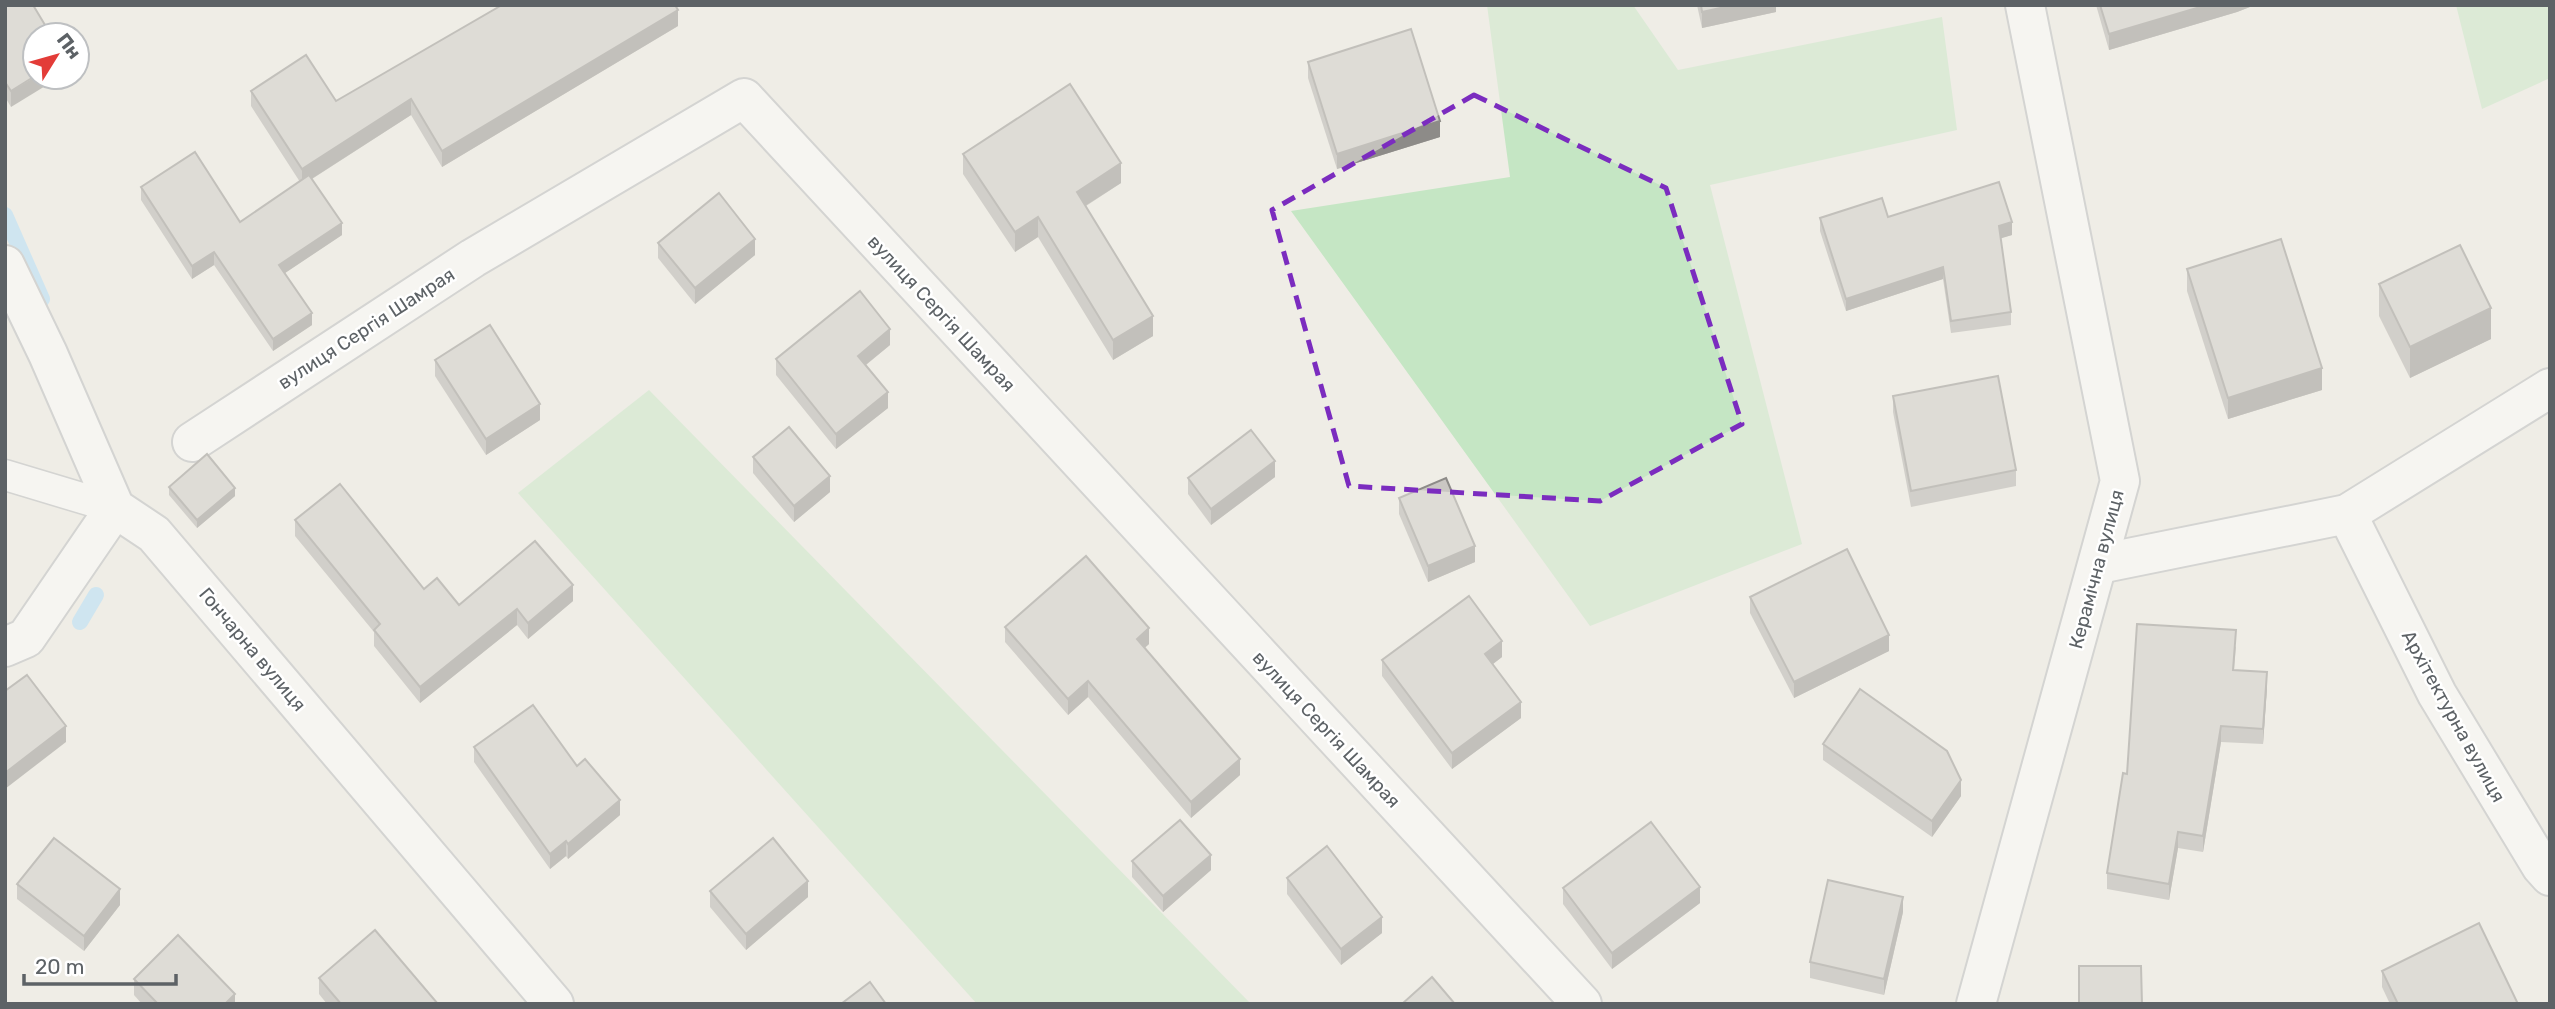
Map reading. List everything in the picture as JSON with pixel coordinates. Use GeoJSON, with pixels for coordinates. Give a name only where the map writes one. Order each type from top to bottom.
{"type":"FeatureCollection","features":[{"type":"Feature","properties":{"kind":"street","name":"Керамічна вулиця"},"geometry":{"type":"LineString","coordinates":[[1976,1004],[2120,481],[2025,5]]}},
{"type":"Feature","properties":{"kind":"street","name":"вулиця Сергія Шамрая"},"geometry":{"type":"LineString","coordinates":[[192,442],[473,258],[744,98],[1582,1004]]}},
{"type":"Feature","properties":{"kind":"street"},"geometry":{"type":"LineString","coordinates":[[5,265],[48,354],[116,508],[26,638],[5,647]]}},
{"type":"Feature","properties":{"kind":"street"},"geometry":{"type":"LineString","coordinates":[[2099,564],[2347,514],[2550,388]]}},
{"type":"Feature","properties":{"kind":"street","name":"Гончарна вулиця"},"geometry":{"type":"LineString","coordinates":[[116,508],[154,534],[554,1004]]}},
{"type":"Feature","properties":{"kind":"street","name":"Архітектурна вулиця"},"geometry":{"type":"LineString","coordinates":[[2347,514],[2437,694],[2541,866],[2550,876]]}},
{"type":"Feature","properties":{"kind":"lane"},"geometry":{"type":"LineString","coordinates":[[5,475],[116,508]]}},
{"type":"Feature","properties":{"kind":"highlighted area"},"geometry":{"type":"Polygon","coordinates":[[[1474,95],[1666,188],[1742,424],[1600,501],[1349,486],[1272,210],[1474,95]]]}},
{"type":"Feature","properties":{"kind":"green space"},"geometry":{"type":"Polygon","coordinates":[[[1487,5],[1633,5],[1678,70],[1942,17],[1957,130],[1710,185],[1802,544],[1590,626],[1291,211],[1510,177],[1487,5]]]}},
{"type":"Feature","properties":{"kind":"green space"},"geometry":{"type":"Polygon","coordinates":[[[2456,5],[2550,5],[2550,78],[2482,109],[2456,5]]]}},
{"type":"Feature","properties":{"kind":"green space"},"geometry":{"type":"Polygon","coordinates":[[[649,390],[1251,1004],[977,1004],[518,493],[649,390]]]}},
{"type":"Feature","properties":{"kind":"building"},"geometry":{"type":"Polygon","coordinates":[[[5,5],[33,5],[43,21],[21,21],[21,85],[11,91],[5,82],[5,5]]]}},
{"type":"Feature","properties":{"kind":"building"},"geometry":{"type":"Polygon","coordinates":[[[502,5],[675,5],[678,10],[442,151],[411,99],[302,169],[251,91],[306,55],[336,101],[502,5]]]}},
{"type":"Feature","properties":{"kind":"building"},"geometry":{"type":"Polygon","coordinates":[[[1701,5],[1734,5],[1702,12],[1701,5]]]}},
{"type":"Feature","properties":{"kind":"building"},"geometry":{"type":"Polygon","coordinates":[[[2100,5],[2207,5],[2109,34],[2100,5]]]}},
{"type":"Feature","properties":{"kind":"building"},"geometry":{"type":"Polygon","coordinates":[[[1411,29],[1440,121],[1337,154],[1308,62],[1411,29]]]}},
{"type":"Feature","properties":{"kind":"building"},"geometry":{"type":"Polygon","coordinates":[[[1070,84],[1121,163],[1077,192],[1153,316],[1113,340],[1038,217],[1015,232],[963,154],[1070,84]]]}},
{"type":"Feature","properties":{"kind":"building"},"geometry":{"type":"Polygon","coordinates":[[[195,152],[240,222],[309,175],[342,223],[279,265],[312,313],[273,339],[214,252],[192,266],[141,187],[195,152]]]}},
{"type":"Feature","properties":{"kind":"building"},"geometry":{"type":"Polygon","coordinates":[[[1999,182],[2012,222],[1999,226],[2011,312],[1951,321],[1943,267],[1846,299],[1820,218],[1882,198],[1888,217],[1999,182]]]}},
{"type":"Feature","properties":{"kind":"building"},"geometry":{"type":"Polygon","coordinates":[[[719,193],[755,239],[695,288],[658,243],[719,193]]]}},
{"type":"Feature","properties":{"kind":"building"},"geometry":{"type":"Polygon","coordinates":[[[2281,239],[2322,368],[2228,398],[2187,269],[2281,239]]]}},
{"type":"Feature","properties":{"kind":"building"},"geometry":{"type":"Polygon","coordinates":[[[2460,245],[2491,308],[2410,347],[2379,284],[2460,245]]]}},
{"type":"Feature","properties":{"kind":"building"},"geometry":{"type":"Polygon","coordinates":[[[860,291],[890,329],[858,356],[888,392],[836,434],[776,359],[860,291]]]}},
{"type":"Feature","properties":{"kind":"building"},"geometry":{"type":"Polygon","coordinates":[[[490,325],[540,404],[486,439],[435,360],[490,325]]]}},
{"type":"Feature","properties":{"kind":"building"},"geometry":{"type":"Polygon","coordinates":[[[1998,376],[2016,470],[1911,491],[1893,396],[1998,376]]]}},
{"type":"Feature","properties":{"kind":"building"},"geometry":{"type":"Polygon","coordinates":[[[789,427],[830,476],[794,506],[753,457],[789,427]]]}},
{"type":"Feature","properties":{"kind":"building"},"geometry":{"type":"Polygon","coordinates":[[[1251,430],[1275,461],[1211,509],[1188,478],[1251,430]]]}},
{"type":"Feature","properties":{"kind":"building"},"geometry":{"type":"Polygon","coordinates":[[[207,454],[235,488],[197,520],[169,487],[207,454]]]}},
{"type":"Feature","properties":{"kind":"building"},"geometry":{"type":"Polygon","coordinates":[[[1446,478],[1475,546],[1428,566],[1399,498],[1446,478]]]}},
{"type":"Feature","properties":{"kind":"building"},"geometry":{"type":"Polygon","coordinates":[[[340,484],[424,589],[437,578],[459,605],[535,541],[573,585],[528,623],[517,609],[420,687],[374,630],[380,624],[295,520],[340,484]]]}},
{"type":"Feature","properties":{"kind":"building"},"geometry":{"type":"Polygon","coordinates":[[[1847,549],[1889,635],[1794,682],[1750,597],[1847,549]]]}},
{"type":"Feature","properties":{"kind":"building"},"geometry":{"type":"Polygon","coordinates":[[[1086,556],[1149,628],[1137,639],[1240,759],[1191,802],[1088,681],[1068,699],[1005,627],[1086,556]]]}},
{"type":"Feature","properties":{"kind":"building"},"geometry":{"type":"Polygon","coordinates":[[[1469,596],[1502,641],[1485,654],[1521,702],[1452,753],[1382,660],[1469,596]]]}},
{"type":"Feature","properties":{"kind":"building"},"geometry":{"type":"Polygon","coordinates":[[[2137,624],[2236,630],[2233,670],[2267,672],[2263,729],[2221,726],[2203,836],[2178,832],[2169,884],[2107,873],[2123,773],[2127,774],[2137,624]]]}},
{"type":"Feature","properties":{"kind":"building"},"geometry":{"type":"Polygon","coordinates":[[[27,675],[66,726],[5,773],[5,691],[27,675]]]}},
{"type":"Feature","properties":{"kind":"building"},"geometry":{"type":"Polygon","coordinates":[[[1860,689],[1947,751],[1961,780],[1932,821],[1823,744],[1860,689]]]}},
{"type":"Feature","properties":{"kind":"building"},"geometry":{"type":"Polygon","coordinates":[[[533,705],[577,766],[585,759],[620,800],[568,844],[566,841],[550,854],[474,747],[533,705]]]}},
{"type":"Feature","properties":{"kind":"building"},"geometry":{"type":"Polygon","coordinates":[[[1180,820],[1211,855],[1163,896],[1132,861],[1180,820]]]}},
{"type":"Feature","properties":{"kind":"building"},"geometry":{"type":"Polygon","coordinates":[[[1651,822],[1700,887],[1612,953],[1563,888],[1651,822]]]}},
{"type":"Feature","properties":{"kind":"building"},"geometry":{"type":"Polygon","coordinates":[[[54,838],[120,889],[84,936],[17,884],[54,838]]]}},
{"type":"Feature","properties":{"kind":"building"},"geometry":{"type":"Polygon","coordinates":[[[773,838],[808,881],[746,934],[710,891],[773,838]]]}},
{"type":"Feature","properties":{"kind":"building"},"geometry":{"type":"Polygon","coordinates":[[[1327,846],[1382,917],[1341,949],[1287,878],[1327,846]]]}},
{"type":"Feature","properties":{"kind":"building"},"geometry":{"type":"Polygon","coordinates":[[[1828,880],[1903,897],[1884,979],[1810,962],[1828,880]]]}},
{"type":"Feature","properties":{"kind":"building"},"geometry":{"type":"Polygon","coordinates":[[[2479,923],[2518,1004],[2398,1004],[2382,971],[2479,923]]]}},
{"type":"Feature","properties":{"kind":"building"},"geometry":{"type":"Polygon","coordinates":[[[375,930],[438,1004],[341,1004],[319,978],[375,930]]]}},
{"type":"Feature","properties":{"kind":"building"},"geometry":{"type":"Polygon","coordinates":[[[178,935],[235,994],[225,1004],[158,1004],[134,979],[178,935]]]}},
{"type":"Feature","properties":{"kind":"building"},"geometry":{"type":"Polygon","coordinates":[[[2079,966],[2141,966],[2142,1004],[2079,1004],[2079,966]]]}},
{"type":"Feature","properties":{"kind":"building"},"geometry":{"type":"Polygon","coordinates":[[[1432,977],[1455,1004],[1402,1004],[1432,977]]]}},
{"type":"Feature","properties":{"kind":"building"},"geometry":{"type":"Polygon","coordinates":[[[870,982],[886,1004],[841,1004],[870,982]]]}},
{"type":"Feature","properties":{"kind":"waterway"},"geometry":{"type":"LineString","coordinates":[[5,215],[42,299]]}},
{"type":"Feature","properties":{"kind":"waterway"},"geometry":{"type":"LineString","coordinates":[[80,622],[96,595]]}}]}
